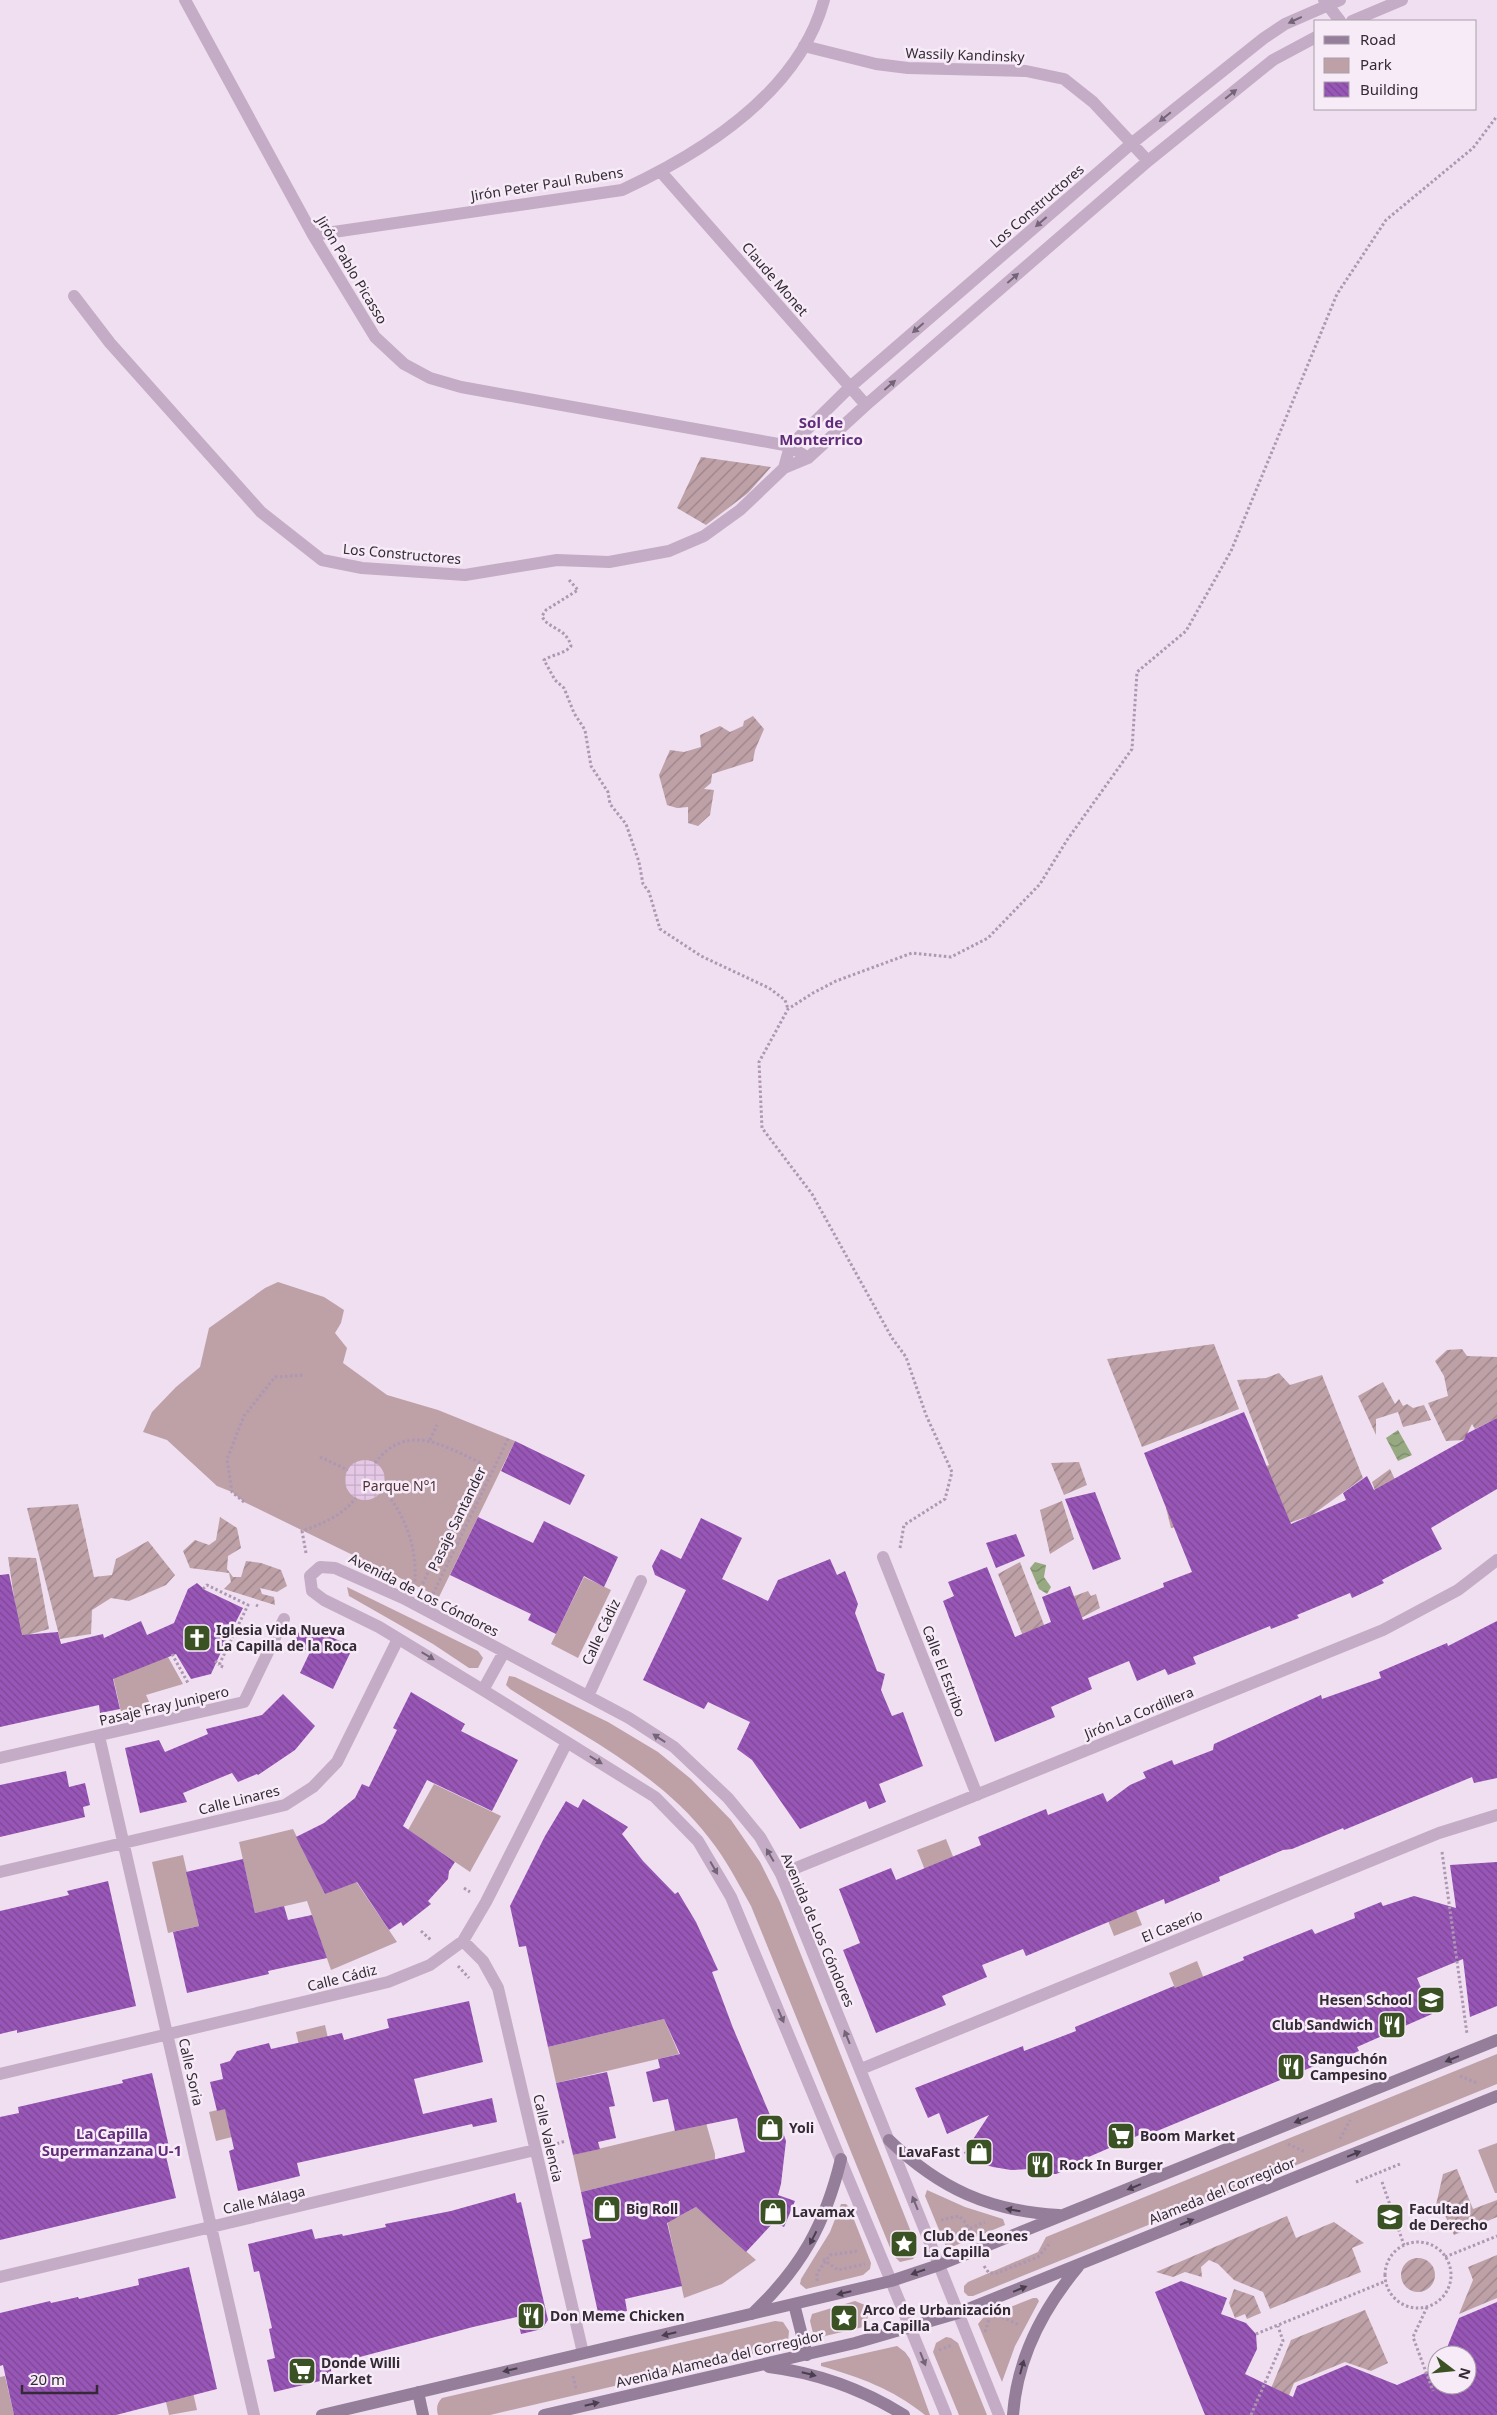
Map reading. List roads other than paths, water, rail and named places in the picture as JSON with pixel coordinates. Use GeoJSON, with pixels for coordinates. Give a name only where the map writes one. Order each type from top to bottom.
{"type":"FeatureCollection","features":[{"type":"Feature","properties":{"kind":"main road"},"geometry":{"type":"LineString","coordinates":[[322,2415],[891,2281],[939,2265],[1497,2040]]}},
{"type":"Feature","properties":{"kind":"main road","name":"Alameda del Corregidor"},"geometry":{"type":"LineString","coordinates":[[958,2314],[1497,2096]]}},
{"type":"Feature","properties":{"kind":"main road"},"geometry":{"type":"LineString","coordinates":[[889,2140],[930,2176],[962,2193],[1005,2209],[1062,2216]]}},
{"type":"Feature","properties":{"kind":"main road"},"geometry":{"type":"LineString","coordinates":[[751,2315],[785,2280],[808,2248],[822,2220],[841,2159]]}},
{"type":"Feature","properties":{"kind":"main road"},"geometry":{"type":"LineString","coordinates":[[1013,2415],[1019,2378],[1034,2333],[1062,2286],[1079,2266]]}},
{"type":"Feature","properties":{"kind":"main road"},"geometry":{"type":"LineString","coordinates":[[794,2304],[807,2355]]}},
{"type":"Feature","properties":{"kind":"main road","name":"Avenida Alameda del Corregidor"},"geometry":{"type":"LineString","coordinates":[[544,2415],[762,2366],[958,2314]]}},
{"type":"Feature","properties":{"kind":"main road"},"geometry":{"type":"LineString","coordinates":[[762,2366],[824,2377],[855,2388],[904,2415]]}},
{"type":"Feature","properties":{"kind":"main road"},"geometry":{"type":"LineString","coordinates":[[418,2392],[423,2415]]}},
{"type":"Feature","properties":{"kind":"street","name":"Jirón Pablo Picasso"},"geometry":{"type":"LineString","coordinates":[[185,0],[313,235],[375,337],[404,364],[430,378],[460,387],[790,446],[808,458]]}},
{"type":"Feature","properties":{"kind":"street","name":"Jirón Peter Paul Rubens"},"geometry":{"type":"LineString","coordinates":[[313,235],[622,190],[661,172],[731,127],[773,89],[804,46],[824,0]]}},
{"type":"Feature","properties":{"kind":"street"},"geometry":{"type":"LineString","coordinates":[[1354,20],[1402,0]]}},
{"type":"Feature","properties":{"kind":"street"},"geometry":{"type":"LineString","coordinates":[[1331,1],[1340,20]]}},
{"type":"Feature","properties":{"kind":"street","name":"Los Constructores"},"geometry":{"type":"LineString","coordinates":[[790,446],[850,387],[1132,144],[1264,38],[1286,24],[1331,1]]}},
{"type":"Feature","properties":{"kind":"street","name":"Los Constructores"},"geometry":{"type":"LineString","coordinates":[[74,296],[110,343],[261,512],[322,560],[362,568],[465,575],[557,560],[609,562],[670,551],[704,536],[740,510],[784,468],[808,458],[866,405],[1148,161],[1273,60],[1314,38]]}},
{"type":"Feature","properties":{"kind":"street","name":"Wassily Kandinsky"},"geometry":{"type":"LineString","coordinates":[[804,46],[876,64],[908,68],[1026,71],[1064,79],[1093,102],[1148,161]]}},
{"type":"Feature","properties":{"kind":"street","name":"Claude Monet"},"geometry":{"type":"LineString","coordinates":[[661,172],[866,405]]}},
{"type":"Feature","properties":{"kind":"street"},"geometry":{"type":"LineString","coordinates":[[784,468],[790,446]]}},
{"type":"Feature","properties":{"kind":"street","name":"Calle El Estribo"},"geometry":{"type":"LineString","coordinates":[[884,1557],[977,1795]]}},
{"type":"Feature","properties":{"kind":"street","name":"Jirón La Cordillera"},"geometry":{"type":"LineString","coordinates":[[781,1874],[1383,1630],[1458,1590],[1497,1560]]}},
{"type":"Feature","properties":{"kind":"street","name":"Avenida de Los Cóndores"},"geometry":{"type":"LineString","coordinates":[[946,2415],[841,2159],[730,1897],[698,1841],[654,1797],[398,1639],[324,1600],[312,1591],[310,1576],[320,1567],[335,1568],[424,1610],[629,1718],[674,1747],[728,1798],[760,1837],[781,1874],[999,2415]]}},
{"type":"Feature","properties":{"kind":"street","name":"Calle Cádiz"},"geometry":{"type":"LineString","coordinates":[[588,1696],[641,1580]]}},
{"type":"Feature","properties":{"kind":"street","name":"Pasaje Fray Junipero"},"geometry":{"type":"LineString","coordinates":[[0,1758],[244,1702],[284,1620]]}},
{"type":"Feature","properties":{"kind":"street","name":"Calle Linares"},"geometry":{"type":"LineString","coordinates":[[0,1872],[285,1805],[313,1787],[337,1762],[398,1639]]}},
{"type":"Feature","properties":{"kind":"street"},"geometry":{"type":"LineString","coordinates":[[483,1690],[504,1652]]}},
{"type":"Feature","properties":{"kind":"street","name":"Calle Soria"},"geometry":{"type":"LineString","coordinates":[[99,1736],[254,2415]]}},
{"type":"Feature","properties":{"kind":"street","name":"Calle Cádiz"},"geometry":{"type":"LineString","coordinates":[[0,2074],[388,1982],[430,1965],[463,1941],[486,1902],[567,1742]]}},
{"type":"Feature","properties":{"kind":"street","name":"El Caserío"},"geometry":{"type":"LineString","coordinates":[[860,2070],[1439,1833],[1497,1815]]}},
{"type":"Feature","properties":{"kind":"street","name":"Calle Valencia"},"geometry":{"type":"LineString","coordinates":[[463,1941],[483,1961],[498,1988],[583,2353]]}},
{"type":"Feature","properties":{"kind":"street","name":"Calle Málaga"},"geometry":{"type":"LineString","coordinates":[[0,2277],[536,2150]]}},
{"type":"Feature","properties":{"kind":"water"},"geometry":{"type":"Polygon","coordinates":[[[1398,1430],[1412,1455],[1398,1461],[1386,1438],[1398,1430]]]}},
{"type":"Feature","properties":{"kind":"water"},"geometry":{"type":"Polygon","coordinates":[[[1035,1562],[1046,1565],[1044,1577],[1051,1587],[1047,1594],[1039,1589],[1030,1568],[1035,1562]]]}},
{"type":"Feature","properties":{"kind":"place","name":"Iglesia Vida Nueva La Capilla de la Roca"},"geometry":{"type":"Point","coordinates":[197,1638]}},
{"type":"Feature","properties":{"kind":"place","name":"Hesen School"},"geometry":{"type":"Point","coordinates":[1431,2000]}},
{"type":"Feature","properties":{"kind":"place","name":"Club Sandwich"},"geometry":{"type":"Point","coordinates":[1392,2025]}},
{"type":"Feature","properties":{"kind":"place","name":"Sanguchón Campesino"},"geometry":{"type":"Point","coordinates":[1291,2067]}},
{"type":"Feature","properties":{"kind":"place","name":"Yoli"},"geometry":{"type":"Point","coordinates":[770,2128]}},
{"type":"Feature","properties":{"kind":"place","name":"Boom Market"},"geometry":{"type":"Point","coordinates":[1121,2136]}},
{"type":"Feature","properties":{"kind":"place","name":"LavaFast"},"geometry":{"type":"Point","coordinates":[979,2152]}},
{"type":"Feature","properties":{"kind":"place","name":"Rock In Burger"},"geometry":{"type":"Point","coordinates":[1040,2165]}},
{"type":"Feature","properties":{"kind":"place","name":"Big Roll"},"geometry":{"type":"Point","coordinates":[607,2209]}},
{"type":"Feature","properties":{"kind":"place","name":"Lavamax"},"geometry":{"type":"Point","coordinates":[773,2212]}},
{"type":"Feature","properties":{"kind":"place","name":"Facultad de Derecho"},"geometry":{"type":"Point","coordinates":[1390,2217]}},
{"type":"Feature","properties":{"kind":"place","name":"Club de Leones La Capilla"},"geometry":{"type":"Point","coordinates":[904,2244]}},
{"type":"Feature","properties":{"kind":"place","name":"Don Meme Chicken"},"geometry":{"type":"Point","coordinates":[531,2316]}},
{"type":"Feature","properties":{"kind":"place","name":"Arco de Urbanización La Capilla"},"geometry":{"type":"Point","coordinates":[844,2318]}},
{"type":"Feature","properties":{"kind":"place","name":"Donde Willi Market"},"geometry":{"type":"Point","coordinates":[302,2371]}},
{"type":"Feature","properties":{"kind":"district","name":"Sol de Monterrico"},"geometry":{"type":"Point","coordinates":[821,432]}},
{"type":"Feature","properties":{"kind":"district","name":"La Capilla Supermanzana U-1"},"geometry":{"type":"Point","coordinates":[112,2142]}},
{"type":"Feature","properties":{"kind":"park label","name":"Parque N°1"},"geometry":{"type":"Point","coordinates":[400,1486]}}]}
